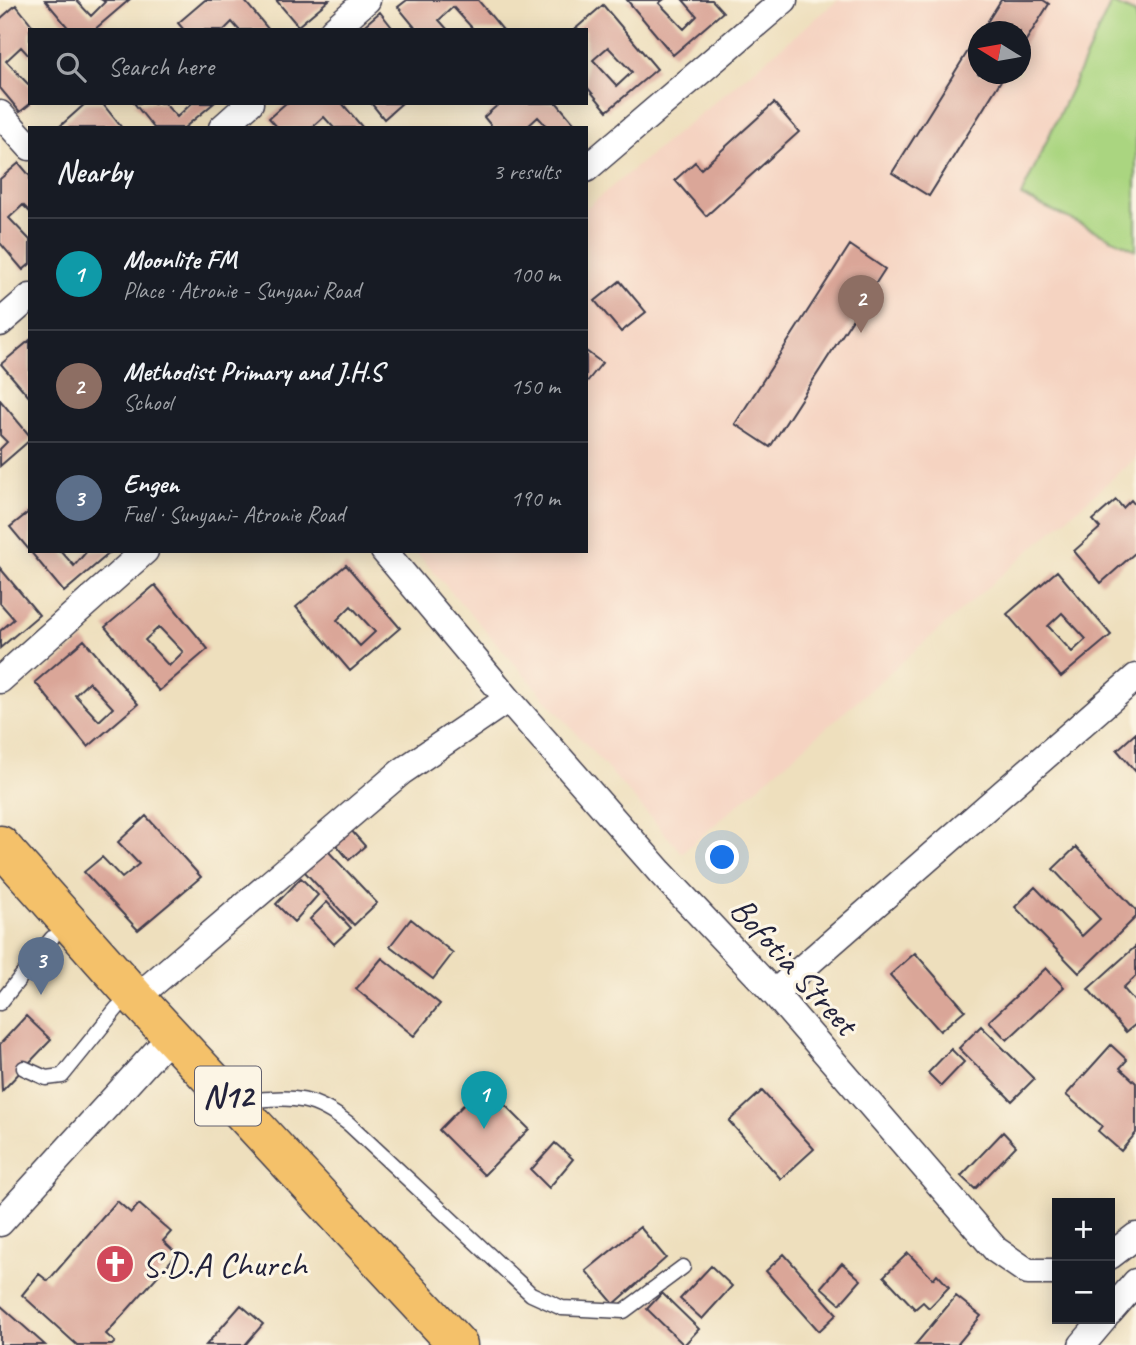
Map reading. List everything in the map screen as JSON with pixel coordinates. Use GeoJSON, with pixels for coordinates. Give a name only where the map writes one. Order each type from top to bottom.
{"type":"FeatureCollection","features":[{"type":"Feature","properties":{"kind":"highway","name":"N12"},"geometry":{"type":"LineString","coordinates":[[0,845],[127,1003],[157,1051],[424,1345]]}},
{"type":"Feature","properties":{"kind":"highway","name":"N12"},"geometry":{"type":"LineString","coordinates":[[0,881],[52,938],[127,1003],[232,1101],[458,1345]]}},
{"type":"Feature","properties":{"kind":"street"},"geometry":{"type":"LineString","coordinates":[[335,28],[367,0]]}},
{"type":"Feature","properties":{"kind":"street"},"geometry":{"type":"LineString","coordinates":[[588,167],[782,1]]}},
{"type":"Feature","properties":{"kind":"street"},"geometry":{"type":"LineString","coordinates":[[224,126],[248,105]]}},
{"type":"Feature","properties":{"kind":"street"},"geometry":{"type":"LineString","coordinates":[[0,114],[28,145]]}},
{"type":"Feature","properties":{"kind":"street"},"geometry":{"type":"LineString","coordinates":[[0,323],[28,299]]}},
{"type":"Feature","properties":{"kind":"street"},"geometry":{"type":"LineString","coordinates":[[0,680],[143,553]]}},
{"type":"Feature","properties":{"kind":"street","name":"Bofotia Street"},"geometry":{"type":"LineString","coordinates":[[386,553],[508,699],[660,872],[774,993],[996,1250],[1028,1272],[1052,1272]]}},
{"type":"Feature","properties":{"kind":"street"},"geometry":{"type":"LineString","coordinates":[[774,993],[1136,677]]}},
{"type":"Feature","properties":{"kind":"street"},"geometry":{"type":"LineString","coordinates":[[127,1003],[401,772],[508,699]]}},
{"type":"Feature","properties":{"kind":"street"},"geometry":{"type":"LineString","coordinates":[[0,1223],[157,1051]]}},
{"type":"Feature","properties":{"kind":"street"},"geometry":{"type":"LineString","coordinates":[[1115,1252],[1136,1236]]}},
{"type":"Feature","properties":{"kind":"street"},"geometry":{"type":"LineString","coordinates":[[1115,1306],[1136,1282]]}},
{"type":"Feature","properties":{"kind":"street"},"geometry":{"type":"LineString","coordinates":[[1082,1345],[1100,1324]]}},
{"type":"Feature","properties":{"kind":"lane"},"geometry":{"type":"LineString","coordinates":[[0,1003],[52,938]]}},
{"type":"Feature","properties":{"kind":"lane"},"geometry":{"type":"LineString","coordinates":[[24,1068],[46,1078],[62,1076],[127,1003]]}},
{"type":"Feature","properties":{"kind":"lane"},"geometry":{"type":"LineString","coordinates":[[232,1101],[300,1098],[325,1105],[349,1124],[531,1294],[562,1308],[624,1311],[683,1267]]}},
{"type":"Feature","properties":{"kind":"shaded area"},"geometry":{"type":"Polygon","coordinates":[[[838,0],[1136,0],[1136,458],[682,853],[417,553],[588,553],[588,206],[838,0]]]}},
{"type":"Feature","properties":{"kind":"green space"},"geometry":{"type":"Polygon","coordinates":[[[1111,3],[1136,14],[1136,250],[1021,196],[1111,3]]]}},
{"type":"Feature","properties":{"kind":"building"},"geometry":{"type":"Polygon","coordinates":[[[45,0],[76,0],[91,16],[105,2],[102,0],[129,0],[96,28],[68,28],[45,0]]]}},
{"type":"Feature","properties":{"kind":"building"},"geometry":{"type":"Polygon","coordinates":[[[205,0],[244,0],[267,28],[237,28],[232,22],[226,28],[182,28],[178,23],[205,0]]]}},
{"type":"Feature","properties":{"kind":"building"},"geometry":{"type":"Polygon","coordinates":[[[276,0],[329,0],[298,26],[276,0]]]}},
{"type":"Feature","properties":{"kind":"building"},"geometry":{"type":"Polygon","coordinates":[[[407,0],[478,0],[501,28],[472,28],[453,7],[439,20],[446,28],[415,28],[398,7],[407,0]]]}},
{"type":"Feature","properties":{"kind":"building"},"geometry":{"type":"Polygon","coordinates":[[[627,0],[663,0],[659,3],[684,29],[697,16],[683,0],[712,0],[723,12],[673,55],[627,0]]]}},
{"type":"Feature","properties":{"kind":"building"},"geometry":{"type":"Polygon","coordinates":[[[1001,0],[1043,0],[1049,4],[1031,33],[1031,21],[988,21],[1001,0]]]}},
{"type":"Feature","properties":{"kind":"building"},"geometry":{"type":"Polygon","coordinates":[[[16,5],[34,28],[28,28],[28,55],[21,47],[6,61],[28,84],[29,105],[20,112],[0,88],[0,19],[16,5]]]}},
{"type":"Feature","properties":{"kind":"building"},"geometry":{"type":"Polygon","coordinates":[[[603,5],[657,69],[607,111],[588,88],[588,28],[576,28],[603,5]],[[608,47],[593,60],[617,86],[632,72],[608,47]]]}},
{"type":"Feature","properties":{"kind":"building"},"geometry":{"type":"Polygon","coordinates":[[[380,12],[392,28],[361,28],[380,12]]]}},
{"type":"Feature","properties":{"kind":"building"},"geometry":{"type":"Polygon","coordinates":[[[968,51],[968,84],[999,84],[929,196],[892,173],[968,51]]]}},
{"type":"Feature","properties":{"kind":"building"},"geometry":{"type":"Polygon","coordinates":[[[774,103],[799,132],[706,216],[675,180],[695,162],[701,169],[774,103]]]}},
{"type":"Feature","properties":{"kind":"building"},"geometry":{"type":"Polygon","coordinates":[[[84,105],[104,105],[120,126],[60,126],[84,105]]]}},
{"type":"Feature","properties":{"kind":"building"},"geometry":{"type":"Polygon","coordinates":[[[136,105],[166,105],[177,117],[190,105],[212,105],[186,126],[152,126],[136,105]]]}},
{"type":"Feature","properties":{"kind":"building"},"geometry":{"type":"Polygon","coordinates":[[[284,105],[344,105],[361,126],[332,126],[324,117],[314,126],[276,126],[269,118],[284,105]]]}},
{"type":"Feature","properties":{"kind":"building"},"geometry":{"type":"Polygon","coordinates":[[[373,105],[400,105],[384,119],[373,105]]]}},
{"type":"Feature","properties":{"kind":"building"},"geometry":{"type":"Polygon","coordinates":[[[498,105],[559,105],[576,126],[546,126],[538,117],[528,126],[491,126],[484,117],[498,105]]]}},
{"type":"Feature","properties":{"kind":"building"},"geometry":{"type":"Polygon","coordinates":[[[19,163],[28,174],[28,210],[23,205],[9,218],[28,238],[28,266],[23,270],[0,243],[0,179],[19,163]]]}},
{"type":"Feature","properties":{"kind":"building"},"geometry":{"type":"Polygon","coordinates":[[[850,245],[885,269],[770,447],[735,424],[850,245]]]}},
{"type":"Feature","properties":{"kind":"building"},"geometry":{"type":"Polygon","coordinates":[[[620,281],[646,312],[621,332],[595,301],[620,281]]]}},
{"type":"Feature","properties":{"kind":"building"},"geometry":{"type":"Polygon","coordinates":[[[28,342],[28,396],[1,364],[28,342]]]}},
{"type":"Feature","properties":{"kind":"building"},"geometry":{"type":"Polygon","coordinates":[[[588,352],[602,363],[588,380],[588,352]]]}},
{"type":"Feature","properties":{"kind":"building"},"geometry":{"type":"Polygon","coordinates":[[[0,400],[28,434],[28,442],[0,466],[0,449],[7,442],[0,435],[0,400]]]}},
{"type":"Feature","properties":{"kind":"building"},"geometry":{"type":"Polygon","coordinates":[[[1116,500],[1123,508],[1131,500],[1136,506],[1136,552],[1101,583],[1074,551],[1100,528],[1093,520],[1116,500]]]}},
{"type":"Feature","properties":{"kind":"building"},"geometry":{"type":"Polygon","coordinates":[[[28,513],[28,549],[10,527],[28,513]]]}},
{"type":"Feature","properties":{"kind":"building"},"geometry":{"type":"Polygon","coordinates":[[[32,553],[63,553],[74,566],[85,553],[110,553],[64,592],[32,553]]]}},
{"type":"Feature","properties":{"kind":"building"},"geometry":{"type":"Polygon","coordinates":[[[346,565],[400,628],[350,671],[296,607],[346,565]],[[351,606],[337,620],[360,646],[375,632],[351,606]]]}},
{"type":"Feature","properties":{"kind":"building"},"geometry":{"type":"Polygon","coordinates":[[[0,568],[39,615],[0,648],[0,631],[14,619],[0,603],[0,568]]]}},
{"type":"Feature","properties":{"kind":"building"},"geometry":{"type":"Polygon","coordinates":[[[1057,571],[1111,635],[1061,677],[1007,614],[1057,571]],[[1062,613],[1048,626],[1072,652],[1086,639],[1062,613]]]}},
{"type":"Feature","properties":{"kind":"building"},"geometry":{"type":"Polygon","coordinates":[[[155,585],[208,649],[159,691],[105,627],[155,585]],[[159,627],[145,640],[169,666],[183,652],[159,627]]]}},
{"type":"Feature","properties":{"kind":"building"},"geometry":{"type":"Polygon","coordinates":[[[84,640],[138,704],[88,747],[35,682],[84,640]],[[89,682],[75,695],[99,721],[113,708],[89,682]]]}},
{"type":"Feature","properties":{"kind":"building"},"geometry":{"type":"Polygon","coordinates":[[[1136,733],[1136,772],[1117,750],[1136,733]]]}},
{"type":"Feature","properties":{"kind":"building"},"geometry":{"type":"Polygon","coordinates":[[[146,816],[201,877],[138,930],[84,872],[102,857],[122,878],[139,864],[118,842],[146,816]]]}},
{"type":"Feature","properties":{"kind":"building"},"geometry":{"type":"Polygon","coordinates":[[[350,829],[365,846],[349,860],[334,842],[350,829]]]}},
{"type":"Feature","properties":{"kind":"building"},"geometry":{"type":"Polygon","coordinates":[[[1076,847],[1136,910],[1136,917],[1079,973],[1015,907],[1035,887],[1082,936],[1100,919],[1053,869],[1076,847]]]}},
{"type":"Feature","properties":{"kind":"building"},"geometry":{"type":"Polygon","coordinates":[[[327,850],[377,903],[354,925],[304,871],[327,850]]]}},
{"type":"Feature","properties":{"kind":"building"},"geometry":{"type":"Polygon","coordinates":[[[301,878],[318,895],[294,922],[276,904],[301,878]]]}},
{"type":"Feature","properties":{"kind":"building"},"geometry":{"type":"Polygon","coordinates":[[[327,902],[351,928],[334,944],[310,919],[327,902]]]}},
{"type":"Feature","properties":{"kind":"building"},"geometry":{"type":"Polygon","coordinates":[[[411,919],[453,953],[433,979],[390,946],[411,919]]]}},
{"type":"Feature","properties":{"kind":"building"},"geometry":{"type":"Polygon","coordinates":[[[1136,946],[1136,976],[1123,988],[1136,1003],[1136,1024],[1126,1032],[1088,989],[1136,946]]]}},
{"type":"Feature","properties":{"kind":"building"},"geometry":{"type":"Polygon","coordinates":[[[915,953],[965,1010],[940,1031],[890,975],[915,953]]]}},
{"type":"Feature","properties":{"kind":"building"},"geometry":{"type":"Polygon","coordinates":[[[382,958],[440,1004],[414,1036],[356,989],[382,958]]]}},
{"type":"Feature","properties":{"kind":"building"},"geometry":{"type":"Polygon","coordinates":[[[1046,968],[1064,987],[1007,1040],[989,1021],[1046,968]]]}},
{"type":"Feature","properties":{"kind":"building"},"geometry":{"type":"Polygon","coordinates":[[[26,1016],[51,1040],[2,1091],[0,1044],[26,1016]]]}},
{"type":"Feature","properties":{"kind":"building"},"geometry":{"type":"Polygon","coordinates":[[[981,1026],[1034,1079],[1012,1101],[959,1048],[981,1026]]]}},
{"type":"Feature","properties":{"kind":"building"},"geometry":{"type":"Polygon","coordinates":[[[1111,1045],[1127,1060],[1120,1068],[1136,1083],[1136,1133],[1121,1151],[1098,1131],[1102,1126],[1066,1095],[1111,1045]]]}},
{"type":"Feature","properties":{"kind":"building"},"geometry":{"type":"Polygon","coordinates":[[[951,1049],[964,1062],[941,1086],[928,1073],[951,1049]]]}},
{"type":"Feature","properties":{"kind":"building"},"geometry":{"type":"Polygon","coordinates":[[[484,1084],[529,1129],[484,1175],[439,1130],[484,1084]]]}},
{"type":"Feature","properties":{"kind":"building"},"geometry":{"type":"Polygon","coordinates":[[[762,1091],[814,1149],[781,1179],[729,1121],[762,1091]]]}},
{"type":"Feature","properties":{"kind":"building"},"geometry":{"type":"Polygon","coordinates":[[[1003,1132],[1016,1146],[975,1189],[961,1176],[1003,1132]]]}},
{"type":"Feature","properties":{"kind":"building"},"geometry":{"type":"Polygon","coordinates":[[[555,1143],[573,1159],[549,1188],[531,1170],[555,1143]]]}},
{"type":"Feature","properties":{"kind":"building","name":"S.D.A Church"},"geometry":{"type":"Polygon","coordinates":[[[117,1201],[131,1213],[139,1204],[171,1232],[163,1241],[177,1254],[106,1334],[115,1342],[112,1345],[77,1345],[22,1295],[39,1274],[48,1281],[117,1201]]]}},
{"type":"Feature","properties":{"kind":"building"},"geometry":{"type":"Polygon","coordinates":[[[640,1227],[666,1258],[614,1304],[586,1271],[640,1227]]]}},
{"type":"Feature","properties":{"kind":"building"},"geometry":{"type":"Polygon","coordinates":[[[908,1253],[933,1279],[937,1274],[949,1287],[929,1308],[923,1302],[915,1309],[884,1276],[908,1253]]]}},
{"type":"Feature","properties":{"kind":"building"},"geometry":{"type":"Polygon","coordinates":[[[784,1254],[837,1314],[819,1331],[766,1271],[784,1254]]]}},
{"type":"Feature","properties":{"kind":"building"},"geometry":{"type":"Polygon","coordinates":[[[842,1263],[861,1280],[840,1304],[821,1287],[842,1263]]]}},
{"type":"Feature","properties":{"kind":"building"},"geometry":{"type":"Polygon","coordinates":[[[711,1266],[732,1286],[702,1319],[680,1299],[711,1266]]]}},
{"type":"Feature","properties":{"kind":"building"},"geometry":{"type":"Polygon","coordinates":[[[662,1293],[699,1329],[684,1345],[647,1309],[662,1293]]]}},
{"type":"Feature","properties":{"kind":"building"},"geometry":{"type":"Polygon","coordinates":[[[956,1296],[981,1316],[957,1345],[915,1345],[956,1296]]]}},
{"type":"Feature","properties":{"kind":"building"},"geometry":{"type":"Polygon","coordinates":[[[0,1305],[45,1345],[0,1345],[0,1305]]]}},
{"type":"Feature","properties":{"kind":"building"},"geometry":{"type":"Polygon","coordinates":[[[241,1305],[263,1324],[245,1345],[206,1345],[241,1305]]]}},
{"type":"Feature","properties":{"kind":"place","name":"Methodist Primary and J.H.S"},"geometry":{"type":"Point","coordinates":[861,333]}},
{"type":"Feature","properties":{"kind":"place","name":"Engen"},"geometry":{"type":"Point","coordinates":[41,995]}},
{"type":"Feature","properties":{"kind":"place","name":"Moonlite FM"},"geometry":{"type":"Point","coordinates":[484,1129]}},
{"type":"Feature","properties":{"kind":"place","name":"S.D.A Church"},"geometry":{"type":"Point","coordinates":[115,1264]}}]}
